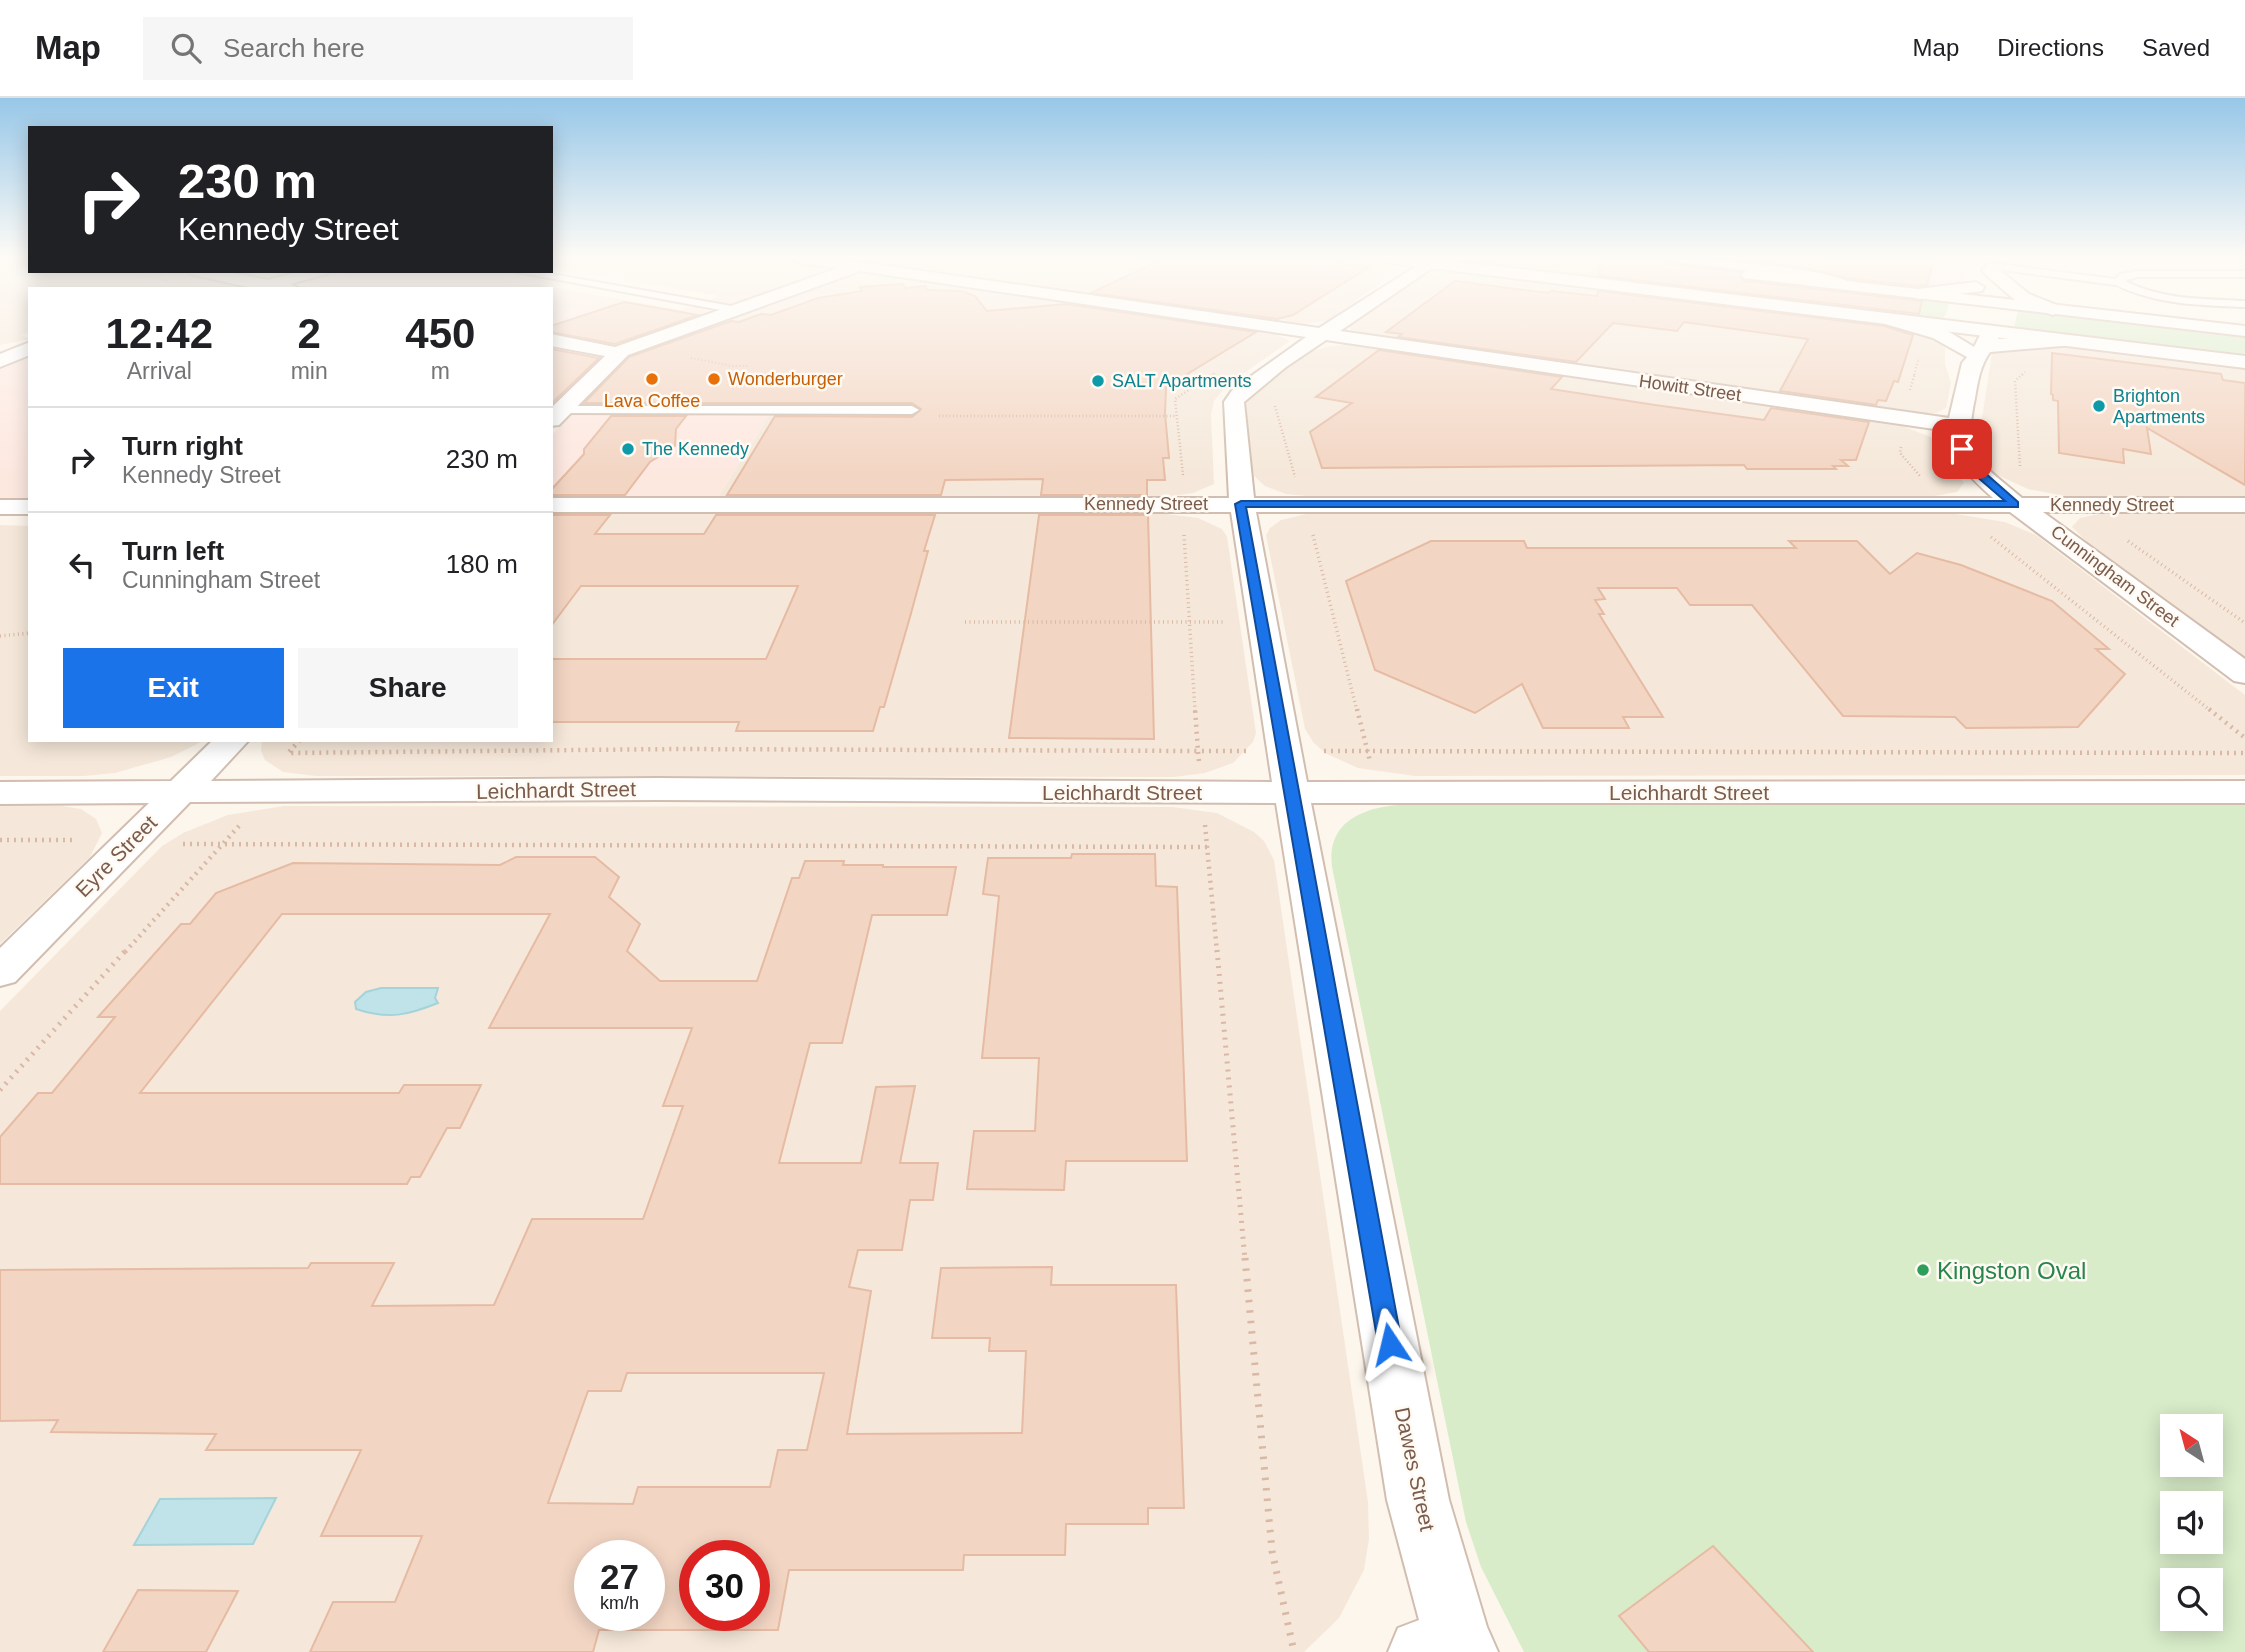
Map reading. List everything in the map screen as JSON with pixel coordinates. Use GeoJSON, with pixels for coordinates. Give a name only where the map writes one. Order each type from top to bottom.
{"type":"FeatureCollection","features":[{"type":"Feature","properties":{"kind":"street"},"geometry":{"type":"LineString","coordinates":[[555,414],[619,353],[681,331]]}},
{"type":"Feature","properties":{"kind":"street","name":"Howitt Street"},"geometry":{"type":"LineString","coordinates":[[1290,331],[1958,426]]}},
{"type":"Feature","properties":{"kind":"street","name":"Dawes Street"},"geometry":{"type":"LineString","coordinates":[[1328,331],[1279,363],[1240,393],[1234,402],[1241,504],[1418,1500],[1448,1647]]}},
{"type":"Feature","properties":{"kind":"street"},"geometry":{"type":"LineString","coordinates":[[1929,331],[1978,348],[2006,343],[2066,341],[2245,362]]}},
{"type":"Feature","properties":{"kind":"street","name":"Cunningham Street"},"geometry":{"type":"LineString","coordinates":[[1964,331],[1962,341],[1978,348]]}},
{"type":"Feature","properties":{"kind":"street","name":"Cunningham Street"},"geometry":{"type":"LineString","coordinates":[[1985,331],[1958,426],[1962,449],[1972,467],[2015,504],[2245,674]]}},
{"type":"Feature","properties":{"kind":"street"},"geometry":{"type":"LineString","coordinates":[[553,340],[619,353]]}},
{"type":"Feature","properties":{"kind":"street"},"geometry":{"type":"LineString","coordinates":[[0,352],[25,350]]}},
{"type":"Feature","properties":{"kind":"street"},"geometry":{"type":"LineString","coordinates":[[0,361],[25,350]]}},
{"type":"Feature","properties":{"kind":"street","name":"Kennedy Street"},"geometry":{"type":"LineString","coordinates":[[553,505],[2245,505]]}},
{"type":"Feature","properties":{"kind":"street"},"geometry":{"type":"LineString","coordinates":[[0,507],[28,507]]}},
{"type":"Feature","properties":{"kind":"street","name":"Eyre Street"},"geometry":{"type":"LineString","coordinates":[[0,972],[230,742]]}},
{"type":"Feature","properties":{"kind":"street","name":"Leichhardt Street"},"geometry":{"type":"LineString","coordinates":[[0,793],[657,789],[1291,793],[2245,792]]}},
{"type":"Feature","properties":{"kind":"lane"},"geometry":{"type":"LineString","coordinates":[[555,414],[912,410]]}},
{"type":"Feature","properties":{"kind":"path"},"geometry":{"type":"LineString","coordinates":[[695,359],[732,366],[749,366]]}},
{"type":"Feature","properties":{"kind":"path"},"geometry":{"type":"LineString","coordinates":[[1175,399],[1184,485],[1182,504],[1198,751],[1272,1551],[1294,1652]]}},
{"type":"Feature","properties":{"kind":"path"},"geometry":{"type":"LineString","coordinates":[[965,622],[1261,622]]}},
{"type":"Feature","properties":{"kind":"path"},"geometry":{"type":"LineString","coordinates":[[0,636],[28,633]]}},
{"type":"Feature","properties":{"kind":"path"},"geometry":{"type":"LineString","coordinates":[[298,742],[288,753],[663,749],[2245,753]]}},
{"type":"Feature","properties":{"kind":"path"},"geometry":{"type":"LineString","coordinates":[[0,1090],[303,753]]}},
{"type":"Feature","properties":{"kind":"path"},"geometry":{"type":"LineString","coordinates":[[0,840],[223,845],[1207,847]]}},
{"type":"Feature","properties":{"kind":"shaded area"},"geometry":{"type":"Polygon","coordinates":[[[0,331],[28,331],[21,335],[28,339],[0,345],[0,331]]]}},
{"type":"Feature","properties":{"kind":"shaded area"},"geometry":{"type":"Polygon","coordinates":[[[553,331],[661,331],[637,339],[596,342],[553,331]]]}},
{"type":"Feature","properties":{"kind":"shaded area"},"geometry":{"type":"Polygon","coordinates":[[[692,331],[1267,331],[1290,341],[1227,385],[1214,401],[1211,414],[1214,484],[1193,493],[1172,496],[718,497],[768,417],[757,414],[571,414],[635,351],[692,331]]]}},
{"type":"Feature","properties":{"kind":"shaded area"},"geometry":{"type":"Polygon","coordinates":[[[1352,331],[1918,331],[1945,343],[1945,364],[1951,383],[1946,408],[1936,413],[1912,416],[1356,334],[1352,331]]]}},
{"type":"Feature","properties":{"kind":"shaded area"},"geometry":{"type":"Polygon","coordinates":[[[1354,344],[1900,425],[1933,438],[1942,457],[1964,483],[1957,492],[1930,497],[1326,498],[1286,494],[1265,486],[1254,476],[1242,414],[1247,399],[1255,390],[1312,351],[1354,344]]]}},
{"type":"Feature","properties":{"kind":"shaded area"},"geometry":{"type":"Polygon","coordinates":[[[2060,344],[2245,367],[2245,498],[2065,496],[2028,489],[1995,474],[1982,462],[1978,445],[1992,352],[2060,344]]]}},
{"type":"Feature","properties":{"kind":"shaded area"},"geometry":{"type":"Polygon","coordinates":[[[28,356],[28,498],[0,498],[0,369],[28,356]]]}},
{"type":"Feature","properties":{"kind":"shaded area"},"geometry":{"type":"Polygon","coordinates":[[[571,414],[770,414],[718,497],[553,496],[553,434],[571,414]]]}},
{"type":"Feature","properties":{"kind":"shaded area"},"geometry":{"type":"Polygon","coordinates":[[[553,512],[1159,513],[1198,518],[1222,529],[1227,537],[1256,733],[1253,742],[1233,763],[1205,773],[1174,777],[316,776],[283,772],[265,760],[261,751],[262,742],[553,742],[553,512]]]}},
{"type":"Feature","properties":{"kind":"shaded area"},"geometry":{"type":"Polygon","coordinates":[[[1315,512],[1943,512],[2005,522],[2036,535],[2245,695],[2245,775],[1415,776],[1358,768],[1325,753],[1313,742],[1305,729],[1266,535],[1270,528],[1281,520],[1315,512]]]}},
{"type":"Feature","properties":{"kind":"shaded area"},"geometry":{"type":"Polygon","coordinates":[[[2245,513],[2245,659],[2093,548],[2072,527],[2080,518],[2099,514],[2245,513]]]}},
{"type":"Feature","properties":{"kind":"shaded area"},"geometry":{"type":"Polygon","coordinates":[[[0,525],[28,526],[28,742],[201,742],[171,757],[115,773],[84,776],[0,776],[0,525]]]}},
{"type":"Feature","properties":{"kind":"shaded area"},"geometry":{"type":"Polygon","coordinates":[[[0,806],[62,806],[81,809],[96,819],[102,833],[90,857],[0,944],[0,806]]]}},
{"type":"Feature","properties":{"kind":"shaded area"},"geometry":{"type":"Polygon","coordinates":[[[284,806],[1173,807],[1217,813],[1254,832],[1264,841],[1274,860],[1368,1502],[1369,1539],[1364,1570],[1339,1618],[1304,1652],[0,1652],[0,1011],[162,846],[183,833],[228,815],[284,806]]]}},
{"type":"Feature","properties":{"kind":"green space"},"geometry":{"type":"Polygon","coordinates":[[[2033,331],[2204,331],[2245,335],[2245,359],[2033,331]]]}},
{"type":"Feature","properties":{"kind":"green space","name":"Kingston Oval"},"geometry":{"type":"Polygon","coordinates":[[[1414,804],[2245,805],[2245,1652],[1524,1652],[1481,1567],[1466,1522],[1332,867],[1332,850],[1336,836],[1344,825],[1368,811],[1414,804]]]}},
{"type":"Feature","properties":{"kind":"water"},"geometry":{"type":"Polygon","coordinates":[[[381,988],[438,988],[435,998],[438,1003],[398,1015],[356,1009],[355,1002],[366,992],[381,988]]]}},
{"type":"Feature","properties":{"kind":"water"},"geometry":{"type":"Polygon","coordinates":[[[276,1498],[253,1544],[134,1545],[160,1499],[276,1498]]]}},
{"type":"Feature","properties":{"kind":"building"},"geometry":{"type":"Polygon","coordinates":[[[553,331],[654,331],[615,344],[553,332],[553,331]]]}},
{"type":"Feature","properties":{"kind":"building"},"geometry":{"type":"Polygon","coordinates":[[[704,331],[1256,332],[1166,387],[1169,458],[1163,458],[1165,480],[1147,480],[1147,495],[1041,495],[1043,479],[945,480],[941,495],[727,495],[775,416],[912,417],[921,409],[912,403],[584,403],[629,357],[704,331]]]}},
{"type":"Feature","properties":{"kind":"building"},"geometry":{"type":"Polygon","coordinates":[[[1606,331],[1576,362],[1398,337],[1402,334],[1386,332],[1606,331]]]}},
{"type":"Feature","properties":{"kind":"building"},"geometry":{"type":"Polygon","coordinates":[[[1746,331],[1899,331],[1913,335],[1898,382],[1894,381],[1886,401],[1878,400],[1876,405],[1780,391],[1808,339],[1746,331]]]}},
{"type":"Feature","properties":{"kind":"building"},"geometry":{"type":"Polygon","coordinates":[[[553,349],[599,358],[553,402],[553,349]]]}},
{"type":"Feature","properties":{"kind":"building"},"geometry":{"type":"Polygon","coordinates":[[[1379,350],[1562,377],[1551,389],[1655,405],[1764,420],[1771,408],[1869,422],[1856,460],[1841,460],[1848,466],[1833,466],[1836,469],[1747,469],[1744,465],[1322,468],[1310,432],[1352,403],[1316,397],[1379,350]]]}},
{"type":"Feature","properties":{"kind":"building"},"geometry":{"type":"Polygon","coordinates":[[[2052,353],[2221,374],[2223,380],[2245,383],[2245,485],[2147,428],[2151,454],[2123,449],[2124,463],[2059,453],[2058,401],[2053,400],[2051,394],[2052,353]]]}},
{"type":"Feature","properties":{"kind":"building","name":"The Kennedy"},"geometry":{"type":"Polygon","coordinates":[[[611,416],[686,416],[676,429],[675,446],[650,462],[625,495],[553,495],[553,488],[584,454],[584,449],[611,416]]]}},
{"type":"Feature","properties":{"kind":"building"},"geometry":{"type":"Polygon","coordinates":[[[553,515],[610,515],[595,534],[704,534],[716,515],[935,515],[924,551],[928,551],[910,617],[884,707],[880,707],[873,731],[736,731],[739,722],[553,722],[553,659],[766,659],[798,586],[581,586],[553,623],[553,515]]]}},
{"type":"Feature","properties":{"kind":"building"},"geometry":{"type":"Polygon","coordinates":[[[1039,515],[1148,515],[1154,739],[1009,738],[1039,515]]]}},
{"type":"Feature","properties":{"kind":"building"},"geometry":{"type":"Polygon","coordinates":[[[1431,541],[1524,541],[1527,548],[1796,548],[1789,541],[1857,541],[1890,574],[1917,553],[1961,565],[2052,601],[2109,649],[2096,649],[2125,674],[2078,727],[1966,728],[1955,717],[1843,716],[1752,605],[1690,605],[1677,588],[1598,588],[1605,599],[1595,600],[1604,614],[1599,614],[1663,717],[1623,717],[1629,728],[1543,728],[1522,684],[1475,713],[1375,670],[1346,581],[1431,541]]]}},
{"type":"Feature","properties":{"kind":"building"},"geometry":{"type":"Polygon","coordinates":[[[1072,854],[1155,854],[1156,886],[1177,887],[1187,1161],[1066,1161],[1064,1190],[967,1189],[974,1131],[1035,1131],[1039,1058],[982,1058],[999,896],[983,894],[988,858],[1071,858],[1072,854]]]}},
{"type":"Feature","properties":{"kind":"building"},"geometry":{"type":"Polygon","coordinates":[[[516,857],[595,857],[619,877],[609,897],[640,924],[627,951],[660,981],[757,981],[792,878],[799,878],[805,861],[844,861],[843,865],[883,867],[956,867],[947,915],[872,915],[842,1043],[810,1043],[779,1163],[861,1163],[876,1087],[915,1086],[900,1163],[938,1163],[933,1200],[910,1200],[902,1250],[858,1250],[849,1287],[871,1291],[847,1434],[1022,1433],[1026,1351],[989,1351],[990,1338],[932,1338],[941,1268],[1052,1267],[1051,1285],[1176,1285],[1184,1508],[1148,1508],[1148,1524],[1066,1524],[1065,1555],[964,1555],[963,1570],[789,1570],[778,1630],[770,1630],[770,1540],[679,1540],[679,1630],[665,1630],[665,1540],[574,1540],[574,1631],[599,1631],[593,1652],[310,1652],[333,1602],[395,1602],[422,1536],[321,1536],[361,1450],[206,1450],[216,1434],[51,1432],[58,1420],[0,1421],[0,1270],[308,1268],[311,1263],[394,1263],[372,1306],[494,1305],[532,1219],[643,1219],[683,1106],[663,1106],[692,1028],[489,1028],[550,914],[282,914],[140,1093],[399,1093],[404,1085],[481,1085],[460,1128],[447,1128],[420,1177],[411,1177],[407,1184],[0,1184],[0,1137],[38,1093],[52,1093],[115,1017],[98,1017],[181,924],[190,924],[216,893],[293,863],[500,865],[516,857]],[[627,1373],[621,1391],[588,1391],[548,1503],[633,1504],[638,1487],[770,1487],[778,1450],[807,1450],[824,1373],[627,1373]]]}},
{"type":"Feature","properties":{"kind":"building"},"geometry":{"type":"Polygon","coordinates":[[[1713,1546],[1813,1652],[1649,1652],[1619,1616],[1713,1546]]]}},
{"type":"Feature","properties":{"kind":"building"},"geometry":{"type":"Polygon","coordinates":[[[138,1590],[238,1591],[206,1652],[103,1652],[138,1590]]]}},
{"type":"Feature","properties":{"kind":"place","name":"Lava Coffee"},"geometry":{"type":"Point","coordinates":[652,379]}},
{"type":"Feature","properties":{"kind":"place","name":"Wonderburger"},"geometry":{"type":"Point","coordinates":[714,379]}},
{"type":"Feature","properties":{"kind":"place","name":"SALT Apartments"},"geometry":{"type":"Point","coordinates":[1098,381]}},
{"type":"Feature","properties":{"kind":"place","name":"Brighton Apartments"},"geometry":{"type":"Point","coordinates":[2099,406]}},
{"type":"Feature","properties":{"kind":"place","name":"The Kennedy"},"geometry":{"type":"Point","coordinates":[628,449]}},
{"type":"Feature","properties":{"kind":"place","name":"Kingston Oval"},"geometry":{"type":"Point","coordinates":[1923,1270]}},
{"type":"Feature","properties":{"kind":"route"},"geometry":{"type":"LineString","coordinates":[[1390,1344],[1241,504],[2015,504],[1972,467],[1962,449]]}}]}
